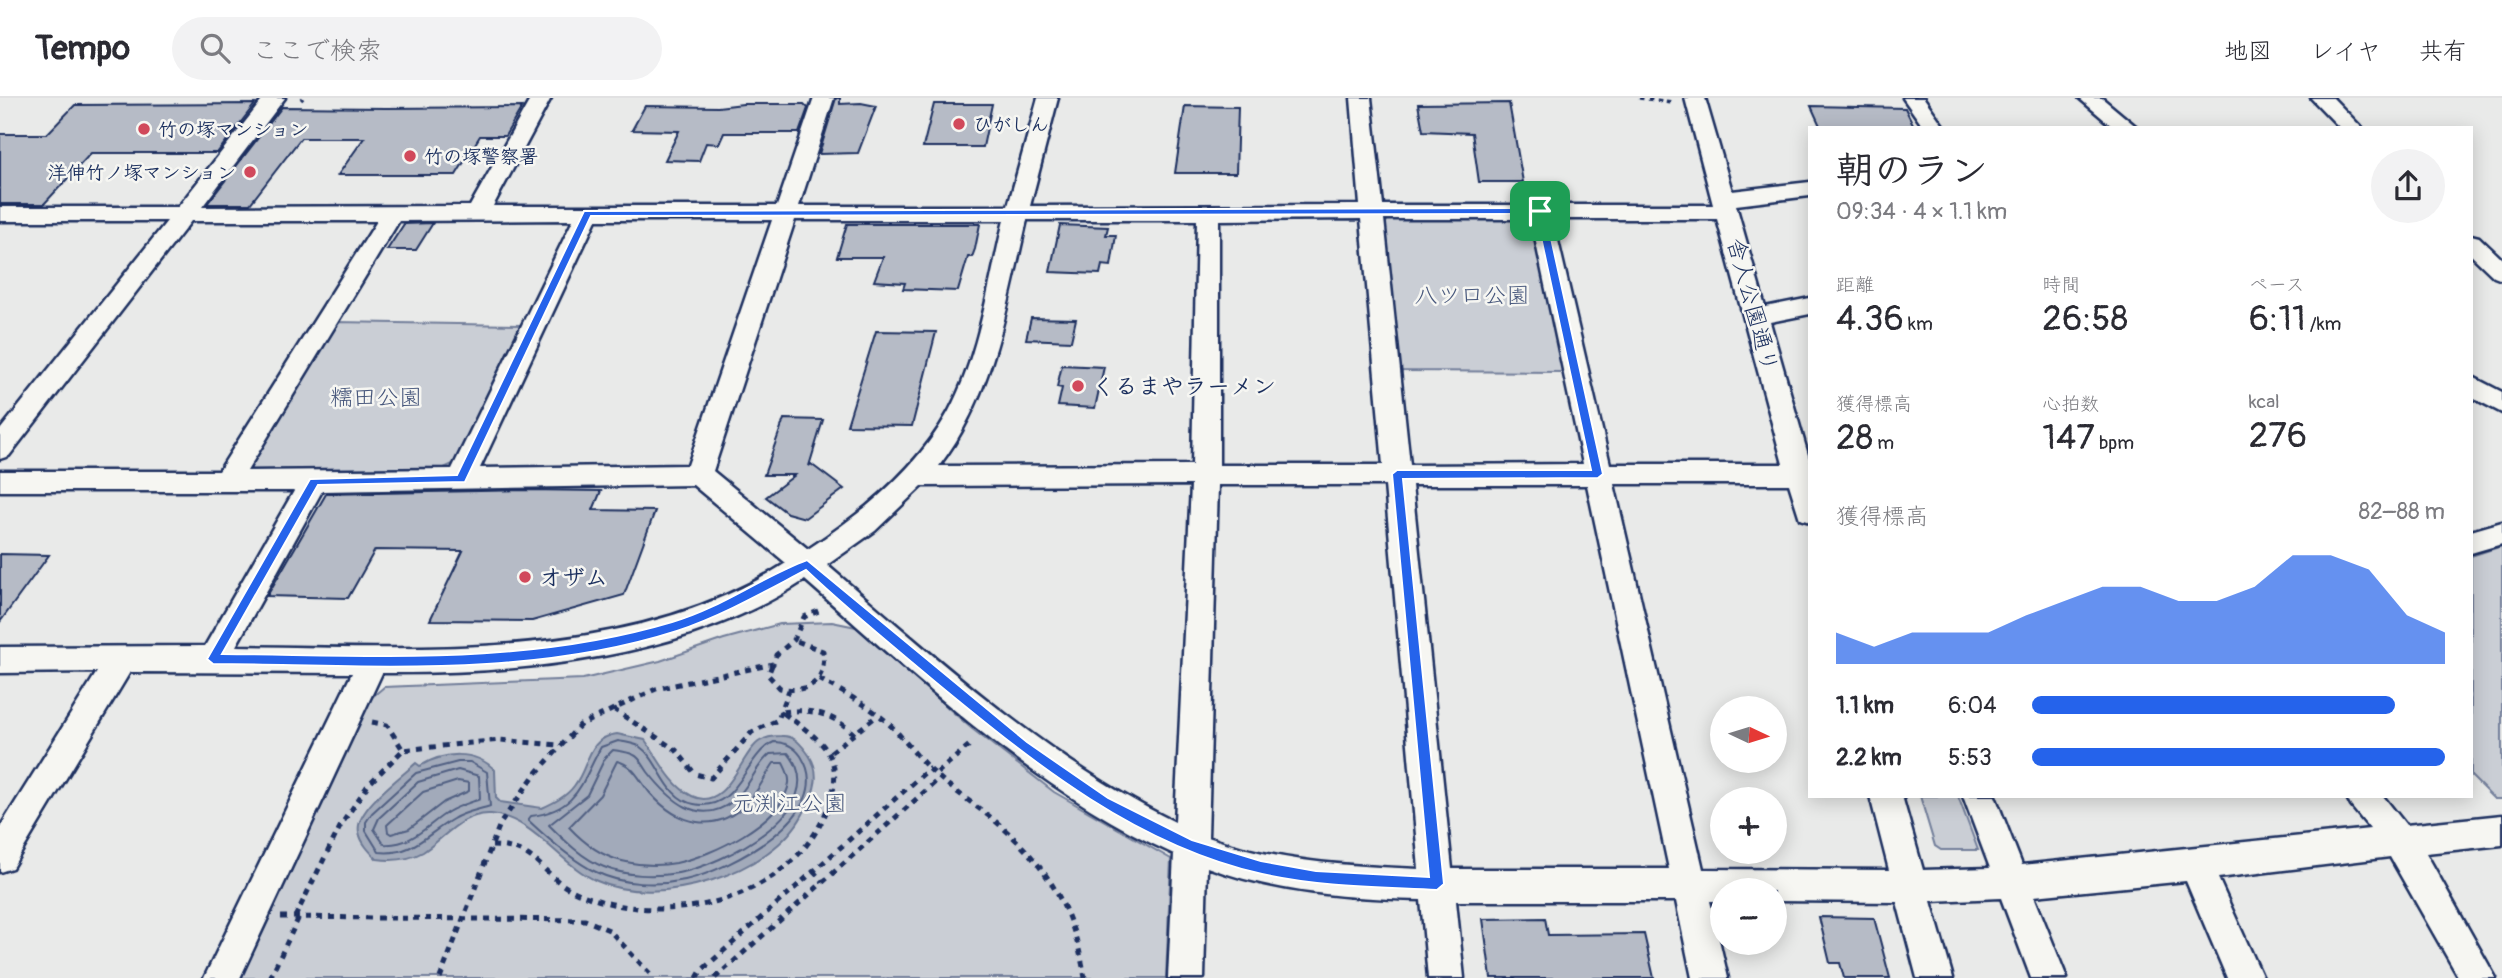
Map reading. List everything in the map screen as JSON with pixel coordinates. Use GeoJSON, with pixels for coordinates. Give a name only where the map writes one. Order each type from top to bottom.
{"type":"FeatureCollection","features":[{"type":"Feature","properties":{"kind":"street"},"geometry":{"type":"LineString","coordinates":[[0,449],[275,98]]}},
{"type":"Feature","properties":{"kind":"street"},"geometry":{"type":"LineString","coordinates":[[478,213],[541,98]]}},
{"type":"Feature","properties":{"kind":"street"},"geometry":{"type":"LineString","coordinates":[[698,475],[824,98]]}},
{"type":"Feature","properties":{"kind":"street"},"geometry":{"type":"LineString","coordinates":[[0,660],[373,661],[529,657],[628,640],[720,609],[807,564],[881,512],[916,476],[942,443],[973,385],[1048,98]]}},
{"type":"Feature","properties":{"kind":"street"},"geometry":{"type":"LineString","coordinates":[[1361,98],[1446,978]]}},
{"type":"Feature","properties":{"kind":"street"},"geometry":{"type":"LineString","coordinates":[[1913,98],[1934,126]]}},
{"type":"Feature","properties":{"kind":"street"},"geometry":{"type":"LineString","coordinates":[[2090,98],[2125,126]]}},
{"type":"Feature","properties":{"kind":"street"},"geometry":{"type":"LineString","coordinates":[[2321,98],[2350,126]]}},
{"type":"Feature","properties":{"kind":"street","name":"舎人公園通り"},"geometry":{"type":"LineString","coordinates":[[1686,101],[1726,205],[1804,477],[1808,500]]}},
{"type":"Feature","properties":{"kind":"street"},"geometry":{"type":"LineString","coordinates":[[0,214],[1540,211],[1726,205],[1808,188]]}},
{"type":"Feature","properties":{"kind":"street"},"geometry":{"type":"LineString","coordinates":[[1540,211],[1710,978]]}},
{"type":"Feature","properties":{"kind":"street"},"geometry":{"type":"LineString","coordinates":[[461,479],[588,213]]}},
{"type":"Feature","properties":{"kind":"street"},"geometry":{"type":"LineString","coordinates":[[1186,978],[1205,475],[1208,213]]}},
{"type":"Feature","properties":{"kind":"street"},"geometry":{"type":"LineString","coordinates":[[227,481],[392,214]]}},
{"type":"Feature","properties":{"kind":"street"},"geometry":{"type":"LineString","coordinates":[[2473,244],[2502,272]]}},
{"type":"Feature","properties":{"kind":"street"},"geometry":{"type":"LineString","coordinates":[[1756,317],[1808,306]]}},
{"type":"Feature","properties":{"kind":"street"},"geometry":{"type":"LineString","coordinates":[[2473,386],[2502,404]]}},
{"type":"Feature","properties":{"kind":"street"},"geometry":{"type":"LineString","coordinates":[[916,476],[1598,474],[1804,477]]}},
{"type":"Feature","properties":{"kind":"street"},"geometry":{"type":"LineString","coordinates":[[0,481],[314,481],[698,475],[1023,746],[1104,803],[1189,845],[1261,867],[1316,877],[1437,884],[1910,886],[2011,882],[2502,830]]}},
{"type":"Feature","properties":{"kind":"street"},"geometry":{"type":"LineString","coordinates":[[213,659],[314,481]]}},
{"type":"Feature","properties":{"kind":"street"},"geometry":{"type":"LineString","coordinates":[[2473,541],[2502,533]]}},
{"type":"Feature","properties":{"kind":"street"},"geometry":{"type":"LineString","coordinates":[[0,858],[121,660]]}},
{"type":"Feature","properties":{"kind":"street"},"geometry":{"type":"LineString","coordinates":[[222,978],[373,661]]}},
{"type":"Feature","properties":{"kind":"street"},"geometry":{"type":"LineString","coordinates":[[1887,798],[1935,978]]}},
{"type":"Feature","properties":{"kind":"street"},"geometry":{"type":"LineString","coordinates":[[1980,798],[2049,978]]}},
{"type":"Feature","properties":{"kind":"street"},"geometry":{"type":"LineString","coordinates":[[2364,798],[2400,840],[2420,871],[2478,978]]}},
{"type":"Feature","properties":{"kind":"street"},"geometry":{"type":"LineString","coordinates":[[2196,864],[2245,978]]}},
{"type":"Feature","properties":{"kind":"path"},"geometry":{"type":"LineString","coordinates":[[1639,98],[1686,101]]}},
{"type":"Feature","properties":{"kind":"path"},"geometry":{"type":"LineString","coordinates":[[794,640],[823,651],[825,666],[818,679],[802,690],[789,691],[780,688],[768,675],[776,655],[794,640],[804,617],[824,609]]}},
{"type":"Feature","properties":{"kind":"path"},"geometry":{"type":"LineString","coordinates":[[440,978],[500,824],[515,800],[559,745],[580,725],[656,689],[773,664]]}},
{"type":"Feature","properties":{"kind":"path"},"geometry":{"type":"LineString","coordinates":[[818,679],[878,715],[939,776],[1008,830],[1043,867],[1069,909],[1084,960],[1085,978]]}},
{"type":"Feature","properties":{"kind":"path"},"geometry":{"type":"LineString","coordinates":[[614,709],[676,750],[695,774],[711,778],[752,732],[778,720],[789,691]]}},
{"type":"Feature","properties":{"kind":"path"},"geometry":{"type":"LineString","coordinates":[[782,712],[808,709],[825,713],[855,735]]}},
{"type":"Feature","properties":{"kind":"path"},"geometry":{"type":"LineString","coordinates":[[491,846],[521,849],[572,890],[607,905],[667,911],[709,905],[742,893],[786,866],[804,847],[813,835],[832,796],[836,766],[831,752],[815,734],[782,712]]}},
{"type":"Feature","properties":{"kind":"path"},"geometry":{"type":"LineString","coordinates":[[831,752],[878,715]]}},
{"type":"Feature","properties":{"kind":"path"},"geometry":{"type":"LineString","coordinates":[[346,718],[387,725],[403,750]]}},
{"type":"Feature","properties":{"kind":"path"},"geometry":{"type":"LineString","coordinates":[[270,978],[341,825],[368,785],[403,750],[471,741],[517,739],[559,745]]}},
{"type":"Feature","properties":{"kind":"path"},"geometry":{"type":"LineString","coordinates":[[715,978],[974,742]]}},
{"type":"Feature","properties":{"kind":"path"},"geometry":{"type":"LineString","coordinates":[[697,978],[701,971],[930,767]]}},
{"type":"Feature","properties":{"kind":"path"},"geometry":{"type":"LineString","coordinates":[[813,871],[823,882]]}},
{"type":"Feature","properties":{"kind":"path"},"geometry":{"type":"LineString","coordinates":[[270,915],[585,920],[608,930],[654,978]]}},
{"type":"Feature","properties":{"kind":"green space","name":"八ツ口公園"},"geometry":{"type":"Polygon","coordinates":[[[1523,219],[1533,225],[1567,372],[1396,371],[1381,229],[1388,220],[1523,219]]]}},
{"type":"Feature","properties":{"kind":"green space","name":"糯田公園"},"geometry":{"type":"Polygon","coordinates":[[[335,322],[523,325],[457,462],[442,469],[259,474],[245,466],[335,322]]]}},
{"type":"Feature","properties":{"kind":"green space"},"geometry":{"type":"Polygon","coordinates":[[[2502,546],[2502,799],[2494,799],[2473,778],[2473,555],[2502,546]]]}},
{"type":"Feature","properties":{"kind":"green space","name":"元渕江公園"},"geometry":{"type":"Polygon","coordinates":[[[832,622],[856,627],[971,728],[1054,792],[1171,859],[1166,978],[230,978],[345,720],[384,687],[583,679],[660,661],[724,639],[780,624],[832,622]]]}},
{"type":"Feature","properties":{"kind":"green space"},"geometry":{"type":"Polygon","coordinates":[[[1921,798],[1959,798],[1978,850],[1941,850],[1935,846],[1921,798]]]}},
{"type":"Feature","properties":{"kind":"water"},"geometry":{"type":"Polygon","coordinates":[[[617,734],[645,740],[677,785],[692,796],[704,799],[715,796],[724,789],[760,741],[773,737],[789,737],[798,742],[811,759],[816,774],[814,790],[803,814],[788,835],[766,854],[740,869],[681,888],[651,891],[622,889],[597,881],[570,864],[533,832],[506,817],[491,814],[471,817],[454,827],[431,847],[412,857],[377,859],[360,836],[359,823],[371,804],[416,763],[420,766],[439,758],[459,755],[478,759],[495,770],[496,798],[500,802],[542,808],[571,790],[599,741],[617,734]]]}},
{"type":"Feature","properties":{"kind":"building"},"geometry":{"type":"Polygon","coordinates":[[[836,98],[840,98],[840,104],[861,103],[876,106],[858,153],[819,154],[836,98]]]}},
{"type":"Feature","properties":{"kind":"building"},"geometry":{"type":"Polygon","coordinates":[[[1509,103],[1523,182],[1479,182],[1472,133],[1423,131],[1418,104],[1509,103]]]}},
{"type":"Feature","properties":{"kind":"building","name":"竹の塚マンション"},"geometry":{"type":"Polygon","coordinates":[[[255,104],[217,153],[91,153],[44,204],[0,204],[0,134],[47,134],[75,105],[255,104]]]}},
{"type":"Feature","properties":{"kind":"building"},"geometry":{"type":"Polygon","coordinates":[[[743,104],[804,104],[808,108],[799,133],[724,133],[719,144],[706,143],[699,161],[665,160],[679,131],[632,130],[645,106],[718,107],[743,104]]]}},
{"type":"Feature","properties":{"kind":"building"},"geometry":{"type":"Polygon","coordinates":[[[934,104],[992,104],[983,147],[923,147],[934,104]]]}},
{"type":"Feature","properties":{"kind":"building"},"geometry":{"type":"Polygon","coordinates":[[[1185,106],[1238,107],[1236,173],[1175,173],[1185,106]]]}},
{"type":"Feature","properties":{"kind":"building"},"geometry":{"type":"Polygon","coordinates":[[[1811,106],[1905,108],[1914,126],[1820,126],[1811,106]]]}},
{"type":"Feature","properties":{"kind":"building"},"geometry":{"type":"Polygon","coordinates":[[[282,107],[522,107],[505,136],[480,136],[456,175],[338,175],[364,138],[301,138],[250,204],[207,204],[282,107]]]}},
{"type":"Feature","properties":{"kind":"building"},"geometry":{"type":"Polygon","coordinates":[[[433,223],[416,250],[387,250],[404,224],[433,223]]]}},
{"type":"Feature","properties":{"kind":"building"},"geometry":{"type":"Polygon","coordinates":[[[847,224],[980,224],[975,249],[972,257],[968,257],[958,291],[903,289],[905,283],[874,281],[883,257],[837,257],[847,224]]]}},
{"type":"Feature","properties":{"kind":"building"},"geometry":{"type":"Polygon","coordinates":[[[1060,225],[1108,227],[1106,235],[1116,235],[1111,266],[1102,265],[1100,274],[1050,272],[1060,225]]]}},
{"type":"Feature","properties":{"kind":"building"},"geometry":{"type":"Polygon","coordinates":[[[1031,318],[1076,319],[1071,341],[1026,339],[1031,318]]]}},
{"type":"Feature","properties":{"kind":"building"},"geometry":{"type":"Polygon","coordinates":[[[876,331],[936,332],[912,426],[847,425],[876,331]]]}},
{"type":"Feature","properties":{"kind":"building"},"geometry":{"type":"Polygon","coordinates":[[[1062,365],[1104,367],[1095,408],[1058,406],[1062,388],[1057,387],[1062,365]]]}},
{"type":"Feature","properties":{"kind":"building"},"geometry":{"type":"Polygon","coordinates":[[[784,419],[823,420],[809,466],[811,464],[844,489],[805,518],[787,513],[766,497],[795,475],[764,475],[784,419]]]}},
{"type":"Feature","properties":{"kind":"building"},"geometry":{"type":"Polygon","coordinates":[[[601,491],[593,510],[655,511],[624,595],[532,621],[430,620],[463,551],[375,550],[348,598],[267,596],[326,494],[601,491]]]}},
{"type":"Feature","properties":{"kind":"building"},"geometry":{"type":"Polygon","coordinates":[[[0,554],[49,555],[0,622],[0,554]]]}},
{"type":"Feature","properties":{"kind":"building"},"geometry":{"type":"Polygon","coordinates":[[[1819,917],[1874,918],[1890,978],[1844,978],[1840,963],[1830,963],[1819,917]]]}},
{"type":"Feature","properties":{"kind":"building"},"geometry":{"type":"Polygon","coordinates":[[[1545,918],[1548,935],[1644,934],[1654,978],[1491,978],[1483,919],[1545,918]]]}},
{"type":"Feature","properties":{"kind":"place","name":"ひがしん"},"geometry":{"type":"Point","coordinates":[959,124]}},
{"type":"Feature","properties":{"kind":"place","name":"竹の塚マンション"},"geometry":{"type":"Point","coordinates":[144,129]}},
{"type":"Feature","properties":{"kind":"place","name":"竹の塚警察署"},"geometry":{"type":"Point","coordinates":[410,156]}},
{"type":"Feature","properties":{"kind":"place","name":"洋伸竹ノ塚マンション"},"geometry":{"type":"Point","coordinates":[250,172]}},
{"type":"Feature","properties":{"kind":"place","name":"くるまやラーメン"},"geometry":{"type":"Point","coordinates":[1078,386]}},
{"type":"Feature","properties":{"kind":"place","name":"オザム"},"geometry":{"type":"Point","coordinates":[525,577]}},
{"type":"Feature","properties":{"kind":"route"},"geometry":{"type":"LineString","coordinates":[[1540,211],[1598,474],[1397,474],[1437,884],[1316,877],[1261,867],[1189,845],[1104,803],[1023,746],[842,597],[807,564],[720,609],[628,640],[580,650],[483,660],[213,659],[314,481],[461,479],[588,213],[1540,211]]}}]}
